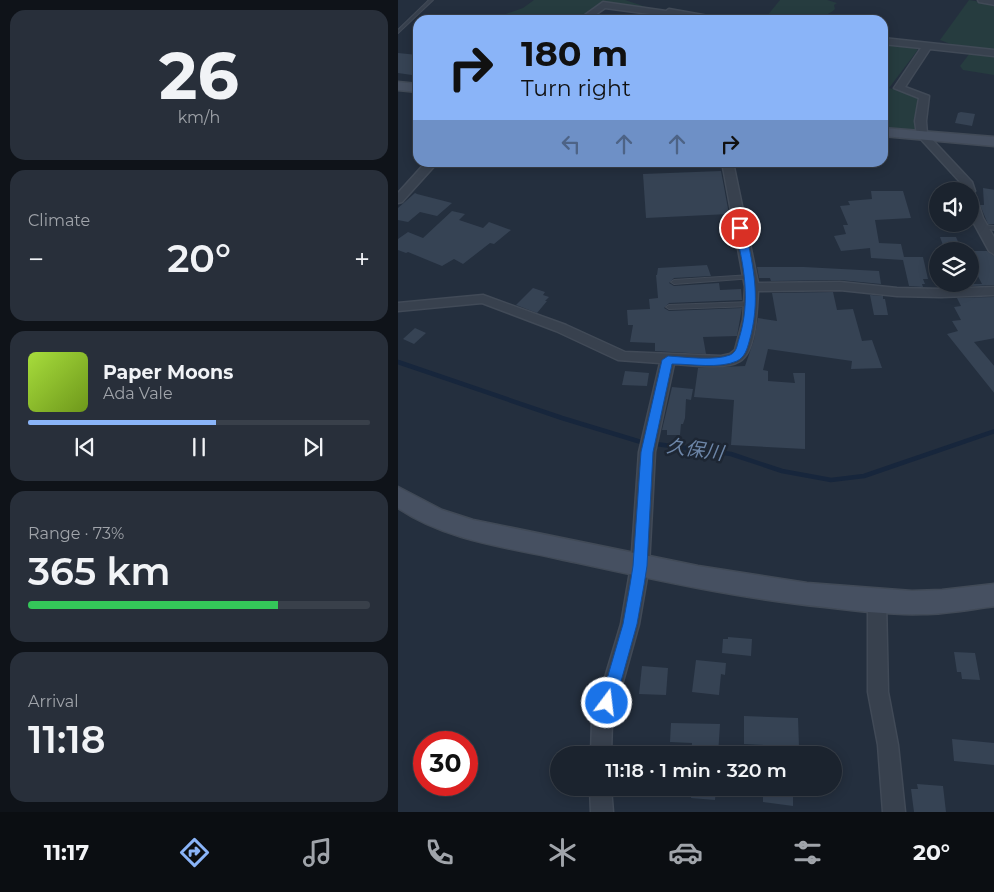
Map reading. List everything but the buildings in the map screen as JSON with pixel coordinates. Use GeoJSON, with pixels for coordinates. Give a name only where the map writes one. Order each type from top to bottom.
{"type":"FeatureCollection","features":[{"type":"Feature","properties":{"kind":"street"},"geometry":{"type":"LineString","coordinates":[[629,0],[678,15]]}},
{"type":"Feature","properties":{"kind":"street"},"geometry":{"type":"LineString","coordinates":[[982,0],[994,3]]}},
{"type":"Feature","properties":{"kind":"street"},"geometry":{"type":"LineString","coordinates":[[589,15],[603,5],[678,15]]}},
{"type":"Feature","properties":{"kind":"street"},"geometry":{"type":"LineString","coordinates":[[888,42],[994,53]]}},
{"type":"Feature","properties":{"kind":"street"},"geometry":{"type":"LineString","coordinates":[[927,46],[899,88],[924,96],[920,130],[922,135],[966,182]]}},
{"type":"Feature","properties":{"kind":"street"},"geometry":{"type":"LineString","coordinates":[[399,87],[413,88]]}},
{"type":"Feature","properties":{"kind":"street"},"geometry":{"type":"LineString","coordinates":[[888,132],[994,142]]}},
{"type":"Feature","properties":{"kind":"street"},"geometry":{"type":"LineString","coordinates":[[398,200],[428,167]]}},
{"type":"Feature","properties":{"kind":"street"},"geometry":{"type":"LineString","coordinates":[[398,307],[483,299],[561,328],[614,354],[633,358],[668,360],[721,361],[735,358],[741,352],[750,320],[751,282],[728,167]]}},
{"type":"Feature","properties":{"kind":"street"},"geometry":{"type":"LineString","coordinates":[[979,220],[994,252]]}},
{"type":"Feature","properties":{"kind":"street"},"geometry":{"type":"LineString","coordinates":[[751,282],[840,286],[897,292],[994,291]]}},
{"type":"Feature","properties":{"kind":"street"},"geometry":{"type":"LineString","coordinates":[[601,746],[602,721],[630,624],[640,566],[648,445],[668,360]]}},
{"type":"Feature","properties":{"kind":"street"},"geometry":{"type":"LineString","coordinates":[[398,496],[410,506],[452,524],[640,566],[800,594],[935,602],[994,595]]}},
{"type":"Feature","properties":{"kind":"street"},"geometry":{"type":"LineString","coordinates":[[877,600],[878,692],[888,745],[894,812]]}},
{"type":"Feature","properties":{"kind":"street"},"geometry":{"type":"LineString","coordinates":[[601,796],[602,812]]}},
{"type":"Feature","properties":{"kind":"lane"},"geometry":{"type":"LineString","coordinates":[[416,15],[431,0]]}},
{"type":"Feature","properties":{"kind":"lane"},"geometry":{"type":"LineString","coordinates":[[398,32],[413,17]]}},
{"type":"Feature","properties":{"kind":"lane"},"geometry":{"type":"LineString","coordinates":[[982,227],[994,228]]}},
{"type":"Feature","properties":{"kind":"lane"},"geometry":{"type":"LineString","coordinates":[[674,282],[751,282]]}},
{"type":"Feature","properties":{"kind":"lane"},"geometry":{"type":"LineString","coordinates":[[669,307],[751,304]]}},
{"type":"Feature","properties":{"kind":"green space"},"geometry":{"type":"Polygon","coordinates":[[[534,0],[625,0],[658,11],[604,4],[583,15],[503,15],[523,8],[534,0]]]}},
{"type":"Feature","properties":{"kind":"green space"},"geometry":{"type":"Polygon","coordinates":[[[780,0],[827,0],[837,3],[834,5],[835,9],[826,15],[768,15],[780,0]]]}},
{"type":"Feature","properties":{"kind":"green space"},"geometry":{"type":"Polygon","coordinates":[[[969,0],[994,4],[994,75],[963,70],[960,66],[970,53],[968,48],[940,40],[969,0]]]}},
{"type":"Feature","properties":{"kind":"green space"},"geometry":{"type":"Polygon","coordinates":[[[888,44],[917,48],[917,51],[889,88],[916,96],[919,99],[917,131],[888,129],[888,44]]]}},
{"type":"Feature","properties":{"kind":"waterway","name":"久保川"},"geometry":{"type":"LineString","coordinates":[[398,362],[562,418],[641,442],[731,454],[782,471],[831,480],[864,476],[995,431]]}},
{"type":"Feature","properties":{"kind":"route"},"geometry":{"type":"LineString","coordinates":[[607,703],[630,624],[637,585],[640,566],[647,452],[668,360],[721,361],[735,358],[741,352],[750,320],[751,277],[740,228]]}}]}
